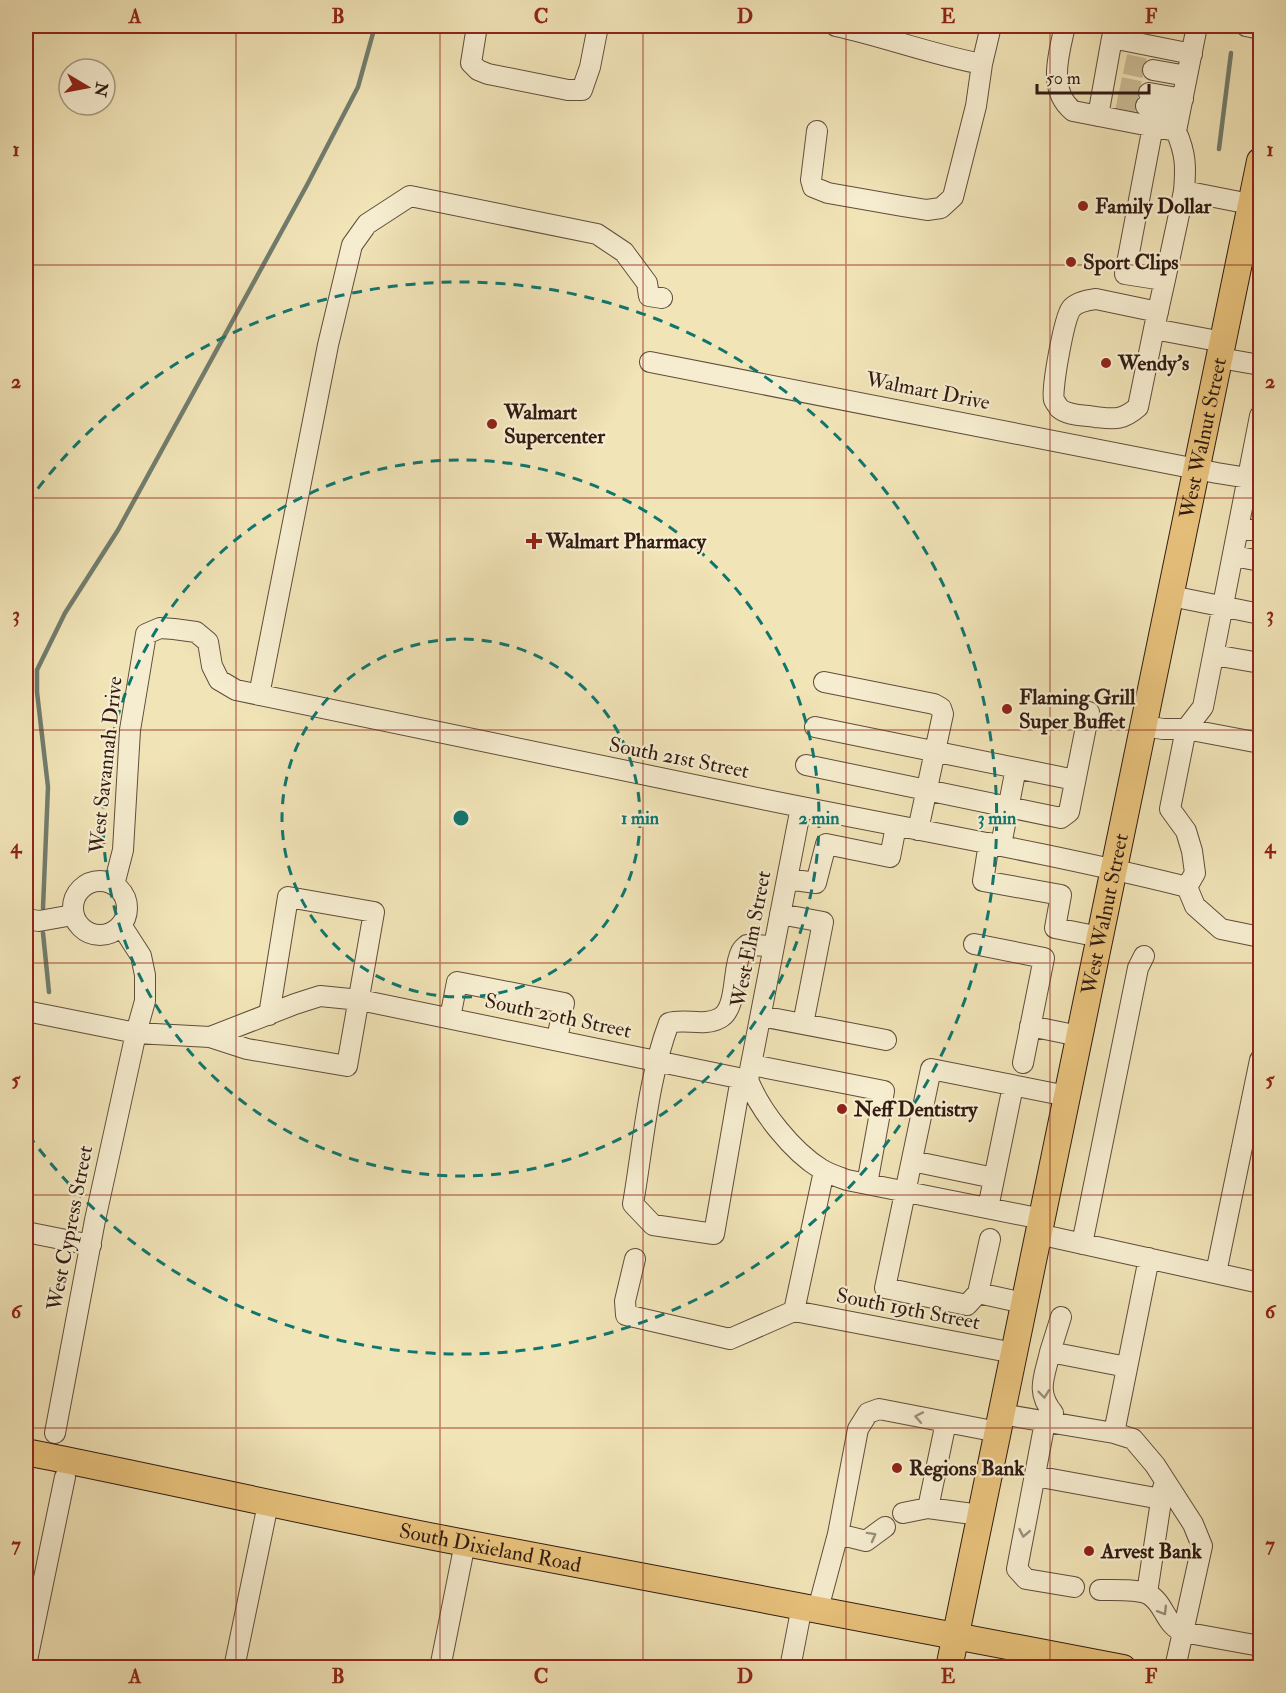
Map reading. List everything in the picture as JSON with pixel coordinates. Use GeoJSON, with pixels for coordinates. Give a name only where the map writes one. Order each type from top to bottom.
{"type":"FeatureCollection","features":[{"type":"Feature","properties":{"kind":"main road","name":"West Walnut Street"},"geometry":{"type":"LineString","coordinates":[[949,1668],[1221,350],[1256,205],[1260,161]]}},
{"type":"Feature","properties":{"kind":"main road","name":"South Dixieland Road"},"geometry":{"type":"LineString","coordinates":[[26,1452],[465,1543],[956,1634],[1123,1668]]}},
{"type":"Feature","properties":{"kind":"street"},"geometry":{"type":"LineString","coordinates":[[477,26],[471,63],[478,70],[568,90],[582,90],[590,68],[598,26]]}},
{"type":"Feature","properties":{"kind":"street"},"geometry":{"type":"LineString","coordinates":[[836,26],[905,43],[943,57],[982,64]]}},
{"type":"Feature","properties":{"kind":"street"},"geometry":{"type":"LineString","coordinates":[[817,131],[811,180],[813,187],[828,193],[927,210],[941,208],[953,197],[958,179],[976,106],[982,64],[991,26]]}},
{"type":"Feature","properties":{"kind":"street"},"geometry":{"type":"LineString","coordinates":[[1065,26],[1056,71],[1064,104],[1074,111],[1111,84]]}},
{"type":"Feature","properties":{"kind":"street"},"geometry":{"type":"LineString","coordinates":[[1197,26],[1182,101],[1183,148],[1186,164],[1184,191],[1156,321],[1138,407],[1128,416],[1116,419],[1072,414],[1060,409],[1054,401],[1053,389],[1066,321],[1071,308],[1086,300],[1096,299],[1156,321],[1260,365]]}},
{"type":"Feature","properties":{"kind":"street"},"geometry":{"type":"LineString","coordinates":[[1246,26],[1260,29]]}},
{"type":"Feature","properties":{"kind":"street"},"geometry":{"type":"LineString","coordinates":[[1153,126],[1111,84],[1112,38],[1192,54]]}},
{"type":"Feature","properties":{"kind":"street"},"geometry":{"type":"LineString","coordinates":[[1182,101],[1150,88],[1182,101]]}},
{"type":"Feature","properties":{"kind":"street"},"geometry":{"type":"LineString","coordinates":[[1166,275],[1157,279],[1125,274],[1153,126],[1182,101]]}},
{"type":"Feature","properties":{"kind":"street"},"geometry":{"type":"LineString","coordinates":[[1184,191],[1256,205]]}},
{"type":"Feature","properties":{"kind":"street"},"geometry":{"type":"LineString","coordinates":[[259,694],[328,345],[352,244],[367,224],[410,196],[597,234],[624,252],[647,284],[649,296],[662,298]]}},
{"type":"Feature","properties":{"kind":"street","name":"Walmart Drive"},"geometry":{"type":"LineString","coordinates":[[650,362],[1197,469],[1254,475]]}},
{"type":"Feature","properties":{"kind":"street"},"geometry":{"type":"LineString","coordinates":[[1066,443],[1072,414]]}},
{"type":"Feature","properties":{"kind":"street"},"geometry":{"type":"LineString","coordinates":[[1260,416],[1254,475],[1239,528],[1203,707],[1186,729],[1170,809],[1186,831],[1192,851],[1195,873],[1187,887],[1196,906],[1221,929],[1260,937]]}},
{"type":"Feature","properties":{"kind":"street"},"geometry":{"type":"LineString","coordinates":[[1239,528],[1260,531]]}},
{"type":"Feature","properties":{"kind":"street"},"geometry":{"type":"LineString","coordinates":[[1233,556],[1260,561]]}},
{"type":"Feature","properties":{"kind":"street"},"geometry":{"type":"LineString","coordinates":[[1171,596],[1260,614]]}},
{"type":"Feature","properties":{"kind":"street","name":"West Savannah Drive"},"geometry":{"type":"LineString","coordinates":[[114,885],[123,850],[130,730],[146,634],[159,628],[196,632],[208,642],[212,666],[219,680],[236,690]]}},
{"type":"Feature","properties":{"kind":"street"},"geometry":{"type":"LineString","coordinates":[[1214,655],[1260,663]]}},
{"type":"Feature","properties":{"kind":"street"},"geometry":{"type":"LineString","coordinates":[[824,682],[934,704],[941,708],[943,714],[918,830]]}},
{"type":"Feature","properties":{"kind":"street","name":"South 21st Street"},"geometry":{"type":"LineString","coordinates":[[236,690],[571,761],[995,844],[1187,887]]}},
{"type":"Feature","properties":{"kind":"street"},"geometry":{"type":"LineString","coordinates":[[806,765],[1061,818],[1069,812],[1089,712]]}},
{"type":"Feature","properties":{"kind":"street"},"geometry":{"type":"LineString","coordinates":[[1144,726],[1186,729],[1260,743]]}},
{"type":"Feature","properties":{"kind":"street"},"geometry":{"type":"LineString","coordinates":[[814,727],[1075,780]]}},
{"type":"Feature","properties":{"kind":"street"},"geometry":{"type":"LineString","coordinates":[[1016,768],[1007,807],[983,880],[1061,895],[1055,928],[1100,937]]}},
{"type":"Feature","properties":{"kind":"street","name":"West Elm Street"},"geometry":{"type":"LineString","coordinates":[[657,1061],[633,1204],[653,1225],[714,1234],[761,1016],[801,807]]}},
{"type":"Feature","properties":{"kind":"street"},"geometry":{"type":"LineString","coordinates":[[787,879],[816,883],[826,844],[890,857],[896,826]]}},
{"type":"Feature","properties":{"kind":"street"},"geometry":{"type":"LineString","coordinates":[[96,880],[114,885],[125,899],[126,917],[121,925],[107,934],[98,935],[82,929],[73,915],[72,906],[80,889],[96,880]]}},
{"type":"Feature","properties":{"kind":"street"},"geometry":{"type":"LineString","coordinates":[[210,1037],[247,1049],[347,1066],[374,912],[288,897],[268,1015]]}},
{"type":"Feature","properties":{"kind":"street"},"geometry":{"type":"LineString","coordinates":[[780,914],[823,922],[803,1024]]}},
{"type":"Feature","properties":{"kind":"street"},"geometry":{"type":"LineString","coordinates":[[26,919],[39,921],[73,915]]}},
{"type":"Feature","properties":{"kind":"street"},"geometry":{"type":"LineString","coordinates":[[121,925],[141,956],[145,975],[145,1001],[136,1033]]}},
{"type":"Feature","properties":{"kind":"street"},"geometry":{"type":"LineString","coordinates":[[974,944],[1044,958],[1023,1063]]}},
{"type":"Feature","properties":{"kind":"street"},"geometry":{"type":"LineString","coordinates":[[657,1061],[669,1023],[678,1020],[702,1023],[720,1018],[728,1010],[740,952],[747,945],[774,946]]}},
{"type":"Feature","properties":{"kind":"street"},"geometry":{"type":"LineString","coordinates":[[1082,1244],[1138,968],[1144,956]]}},
{"type":"Feature","properties":{"kind":"street"},"geometry":{"type":"LineString","coordinates":[[450,1018],[457,982],[564,1003],[557,1040]]}},
{"type":"Feature","properties":{"kind":"street","name":"South 20th Street"},"geometry":{"type":"LineString","coordinates":[[26,1011],[136,1033],[210,1037],[320,996],[360,1000],[657,1061],[747,1075],[884,1091],[867,1184]]}},
{"type":"Feature","properties":{"kind":"street"},"geometry":{"type":"LineString","coordinates":[[761,1016],[886,1040]]}},
{"type":"Feature","properties":{"kind":"street"},"geometry":{"type":"LineString","coordinates":[[1030,1026],[1079,1036]]}},
{"type":"Feature","properties":{"kind":"street","name":"West Cypress Street"},"geometry":{"type":"LineString","coordinates":[[55,1433],[91,1245],[136,1033]]}},
{"type":"Feature","properties":{"kind":"street"},"geometry":{"type":"LineString","coordinates":[[1216,1274],[1260,1060]]}},
{"type":"Feature","properties":{"kind":"street"},"geometry":{"type":"LineString","coordinates":[[990,1239],[978,1293],[967,1305],[885,1288],[931,1070],[1067,1096]]}},
{"type":"Feature","properties":{"kind":"street"},"geometry":{"type":"LineString","coordinates":[[747,1075],[761,1107],[809,1161],[824,1171],[847,1180],[988,1208],[1082,1244],[1260,1283]]}},
{"type":"Feature","properties":{"kind":"street"},"geometry":{"type":"LineString","coordinates":[[988,1208],[1013,1086]]}},
{"type":"Feature","properties":{"kind":"street"},"geometry":{"type":"LineString","coordinates":[[912,1161],[994,1178]]}},
{"type":"Feature","properties":{"kind":"street"},"geometry":{"type":"LineString","coordinates":[[635,1258],[625,1300],[626,1316],[730,1339],[794,1311],[824,1171]]}},
{"type":"Feature","properties":{"kind":"street"},"geometry":{"type":"LineString","coordinates":[[26,1232],[91,1245]]}},
{"type":"Feature","properties":{"kind":"street"},"geometry":{"type":"LineString","coordinates":[[1114,1433],[1149,1258]]}},
{"type":"Feature","properties":{"kind":"street"},"geometry":{"type":"LineString","coordinates":[[978,1293],[1024,1303]]}},
{"type":"Feature","properties":{"kind":"street","name":"South 19th Street"},"geometry":{"type":"LineString","coordinates":[[794,1311],[1014,1353]]}},
{"type":"Feature","properties":{"kind":"street"},"geometry":{"type":"LineString","coordinates":[[1061,1317],[1042,1389],[1044,1402],[1053,1413],[1048,1423],[1035,1476],[1017,1569],[1026,1579],[1074,1587]]}},
{"type":"Feature","properties":{"kind":"street"},"geometry":{"type":"LineString","coordinates":[[1050,1352],[1127,1366]]}},
{"type":"Feature","properties":{"kind":"street"},"geometry":{"type":"LineString","coordinates":[[790,1668],[837,1534],[858,1429],[868,1413],[879,1409],[946,1422],[1048,1423],[1114,1433],[1133,1439],[1164,1479],[1193,1524],[1202,1546],[1175,1668]]}},
{"type":"Feature","properties":{"kind":"street"},"geometry":{"type":"LineString","coordinates":[[928,1508],[946,1422]]}},
{"type":"Feature","properties":{"kind":"street"},"geometry":{"type":"LineString","coordinates":[[1035,1476],[1161,1499]]}},
{"type":"Feature","properties":{"kind":"street"},"geometry":{"type":"LineString","coordinates":[[26,1665],[65,1477]]}},
{"type":"Feature","properties":{"kind":"street"},"geometry":{"type":"LineString","coordinates":[[1147,1593],[1164,1479]]}},
{"type":"Feature","properties":{"kind":"street"},"geometry":{"type":"LineString","coordinates":[[234,1668],[268,1504]]}},
{"type":"Feature","properties":{"kind":"street"},"geometry":{"type":"LineString","coordinates":[[903,1513],[928,1508],[980,1515]]}},
{"type":"Feature","properties":{"kind":"street"},"geometry":{"type":"LineString","coordinates":[[837,1534],[866,1541],[885,1527]]}},
{"type":"Feature","properties":{"kind":"street"},"geometry":{"type":"LineString","coordinates":[[440,1668],[465,1543]]}},
{"type":"Feature","properties":{"kind":"street"},"geometry":{"type":"LineString","coordinates":[[1100,1590],[1147,1593],[1158,1602],[1174,1629],[1260,1646]]}},
{"type":"Feature","properties":{"kind":"waterway"},"geometry":{"type":"LineString","coordinates":[[43,908],[48,787],[37,692],[37,670],[65,613],[118,530],[307,185],[358,87],[375,26]]}},
{"type":"Feature","properties":{"kind":"waterway"},"geometry":{"type":"LineString","coordinates":[[1219,149],[1231,53]]}},
{"type":"Feature","properties":{"kind":"waterway"},"geometry":{"type":"LineString","coordinates":[[43,933],[49,992]]}},
{"type":"Feature","properties":{"kind":"tunnel"},"geometry":{"type":"LineString","coordinates":[[1125,64],[1153,70]]}},
{"type":"Feature","properties":{"kind":"tunnel"},"geometry":{"type":"LineString","coordinates":[[1120,87],[1149,93]]}},
{"type":"Feature","properties":{"kind":"tunnel"},"geometry":{"type":"LineString","coordinates":[[1117,101],[1146,106]]}},
{"type":"Feature","properties":{"kind":"place","name":"Family Dollar"},"geometry":{"type":"Point","coordinates":[1083,206]}},
{"type":"Feature","properties":{"kind":"place","name":"Sport Clips"},"geometry":{"type":"Point","coordinates":[1071,262]}},
{"type":"Feature","properties":{"kind":"place","name":"Wendy's"},"geometry":{"type":"Point","coordinates":[1106,363]}},
{"type":"Feature","properties":{"kind":"place","name":"Walmart Supercenter"},"geometry":{"type":"Point","coordinates":[492,424]}},
{"type":"Feature","properties":{"kind":"place","name":"Walmart Pharmacy"},"geometry":{"type":"Point","coordinates":[534,541]}},
{"type":"Feature","properties":{"kind":"place","name":"Flaming Grill Super Buffet"},"geometry":{"type":"Point","coordinates":[1007,709]}},
{"type":"Feature","properties":{"kind":"place","name":"Neff Dentistry"},"geometry":{"type":"Point","coordinates":[842,1109]}},
{"type":"Feature","properties":{"kind":"place","name":"Regions Bank"},"geometry":{"type":"Point","coordinates":[897,1468]}},
{"type":"Feature","properties":{"kind":"place","name":"Arvest Bank"},"geometry":{"type":"Point","coordinates":[1089,1551]}}]}
